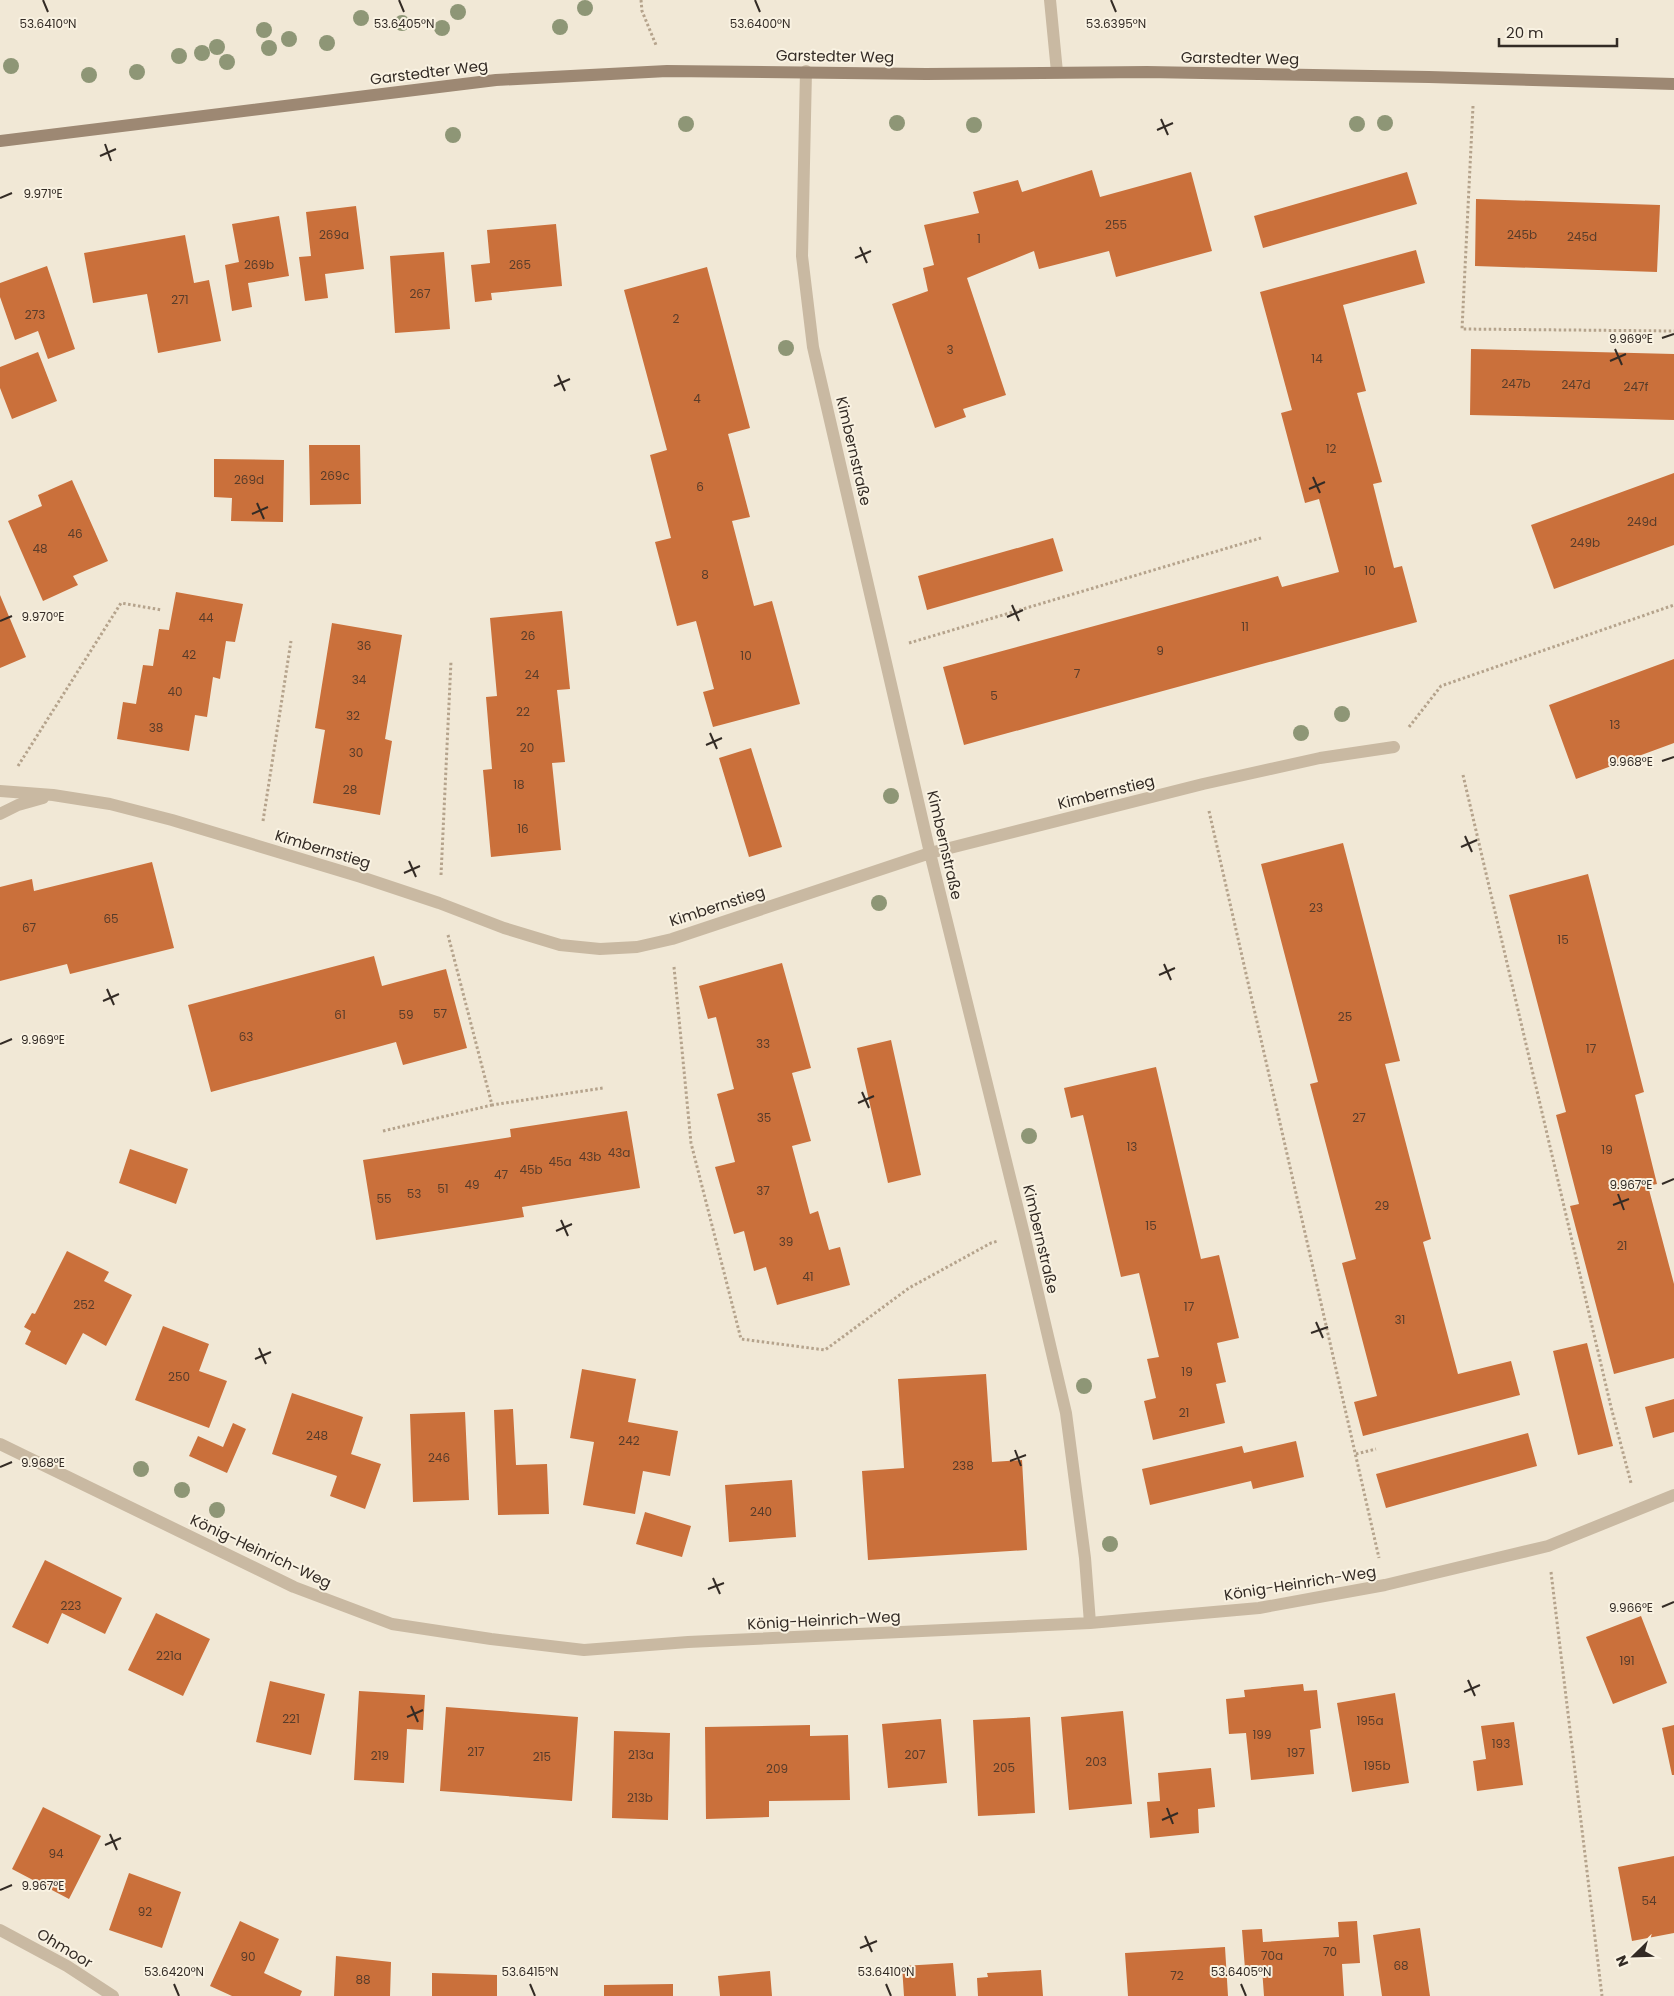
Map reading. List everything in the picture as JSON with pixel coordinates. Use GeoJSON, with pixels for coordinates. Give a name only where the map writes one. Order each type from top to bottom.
{"type":"FeatureCollection","features":[{"type":"Feature","properties":{"kind":"main road","name":"Garstedter Weg"},"geometry":{"type":"LineString","coordinates":[[0,140],[496,80],[667,71],[926,74],[1058,72],[1475,78],[1674,84]]}},
{"type":"Feature","properties":{"kind":"street"},"geometry":{"type":"LineString","coordinates":[[1050,0],[1058,72]]}},
{"type":"Feature","properties":{"kind":"street","name":"Kimbernstraße"},"geometry":{"type":"LineString","coordinates":[[806,72],[802,256],[813,347],[930,853],[1066,1413],[1086,1558],[1090,1623]]}},
{"type":"Feature","properties":{"kind":"street","name":"Kimbernstieg"},"geometry":{"type":"LineString","coordinates":[[3,791],[110,804],[172,820],[439,903],[504,928],[560,945],[600,949],[637,947],[672,939],[930,853],[1203,784],[1320,758],[1394,747]]}},
{"type":"Feature","properties":{"kind":"street","name":"Kimbernstieg"},"geometry":{"type":"LineString","coordinates":[[0,814],[18,805],[53,796]]}},
{"type":"Feature","properties":{"kind":"street","name":"König-Heinrich-Weg"},"geometry":{"type":"LineString","coordinates":[[0,1444],[294,1588],[392,1624],[491,1639],[584,1650],[688,1642],[1090,1623],[1259,1608],[1385,1585],[1548,1546],[1674,1495]]}},
{"type":"Feature","properties":{"kind":"street","name":"Ohmoor"},"geometry":{"type":"LineString","coordinates":[[0,1930],[67,1966],[113,1996]]}},
{"type":"Feature","properties":{"kind":"path"},"geometry":{"type":"LineString","coordinates":[[641,0],[642,11],[667,71]]}},
{"type":"Feature","properties":{"kind":"path"},"geometry":{"type":"LineString","coordinates":[[1475,78],[1462,329],[1674,331]]}},
{"type":"Feature","properties":{"kind":"path"},"geometry":{"type":"LineString","coordinates":[[883,651],[1261,538]]}},
{"type":"Feature","properties":{"kind":"path"},"geometry":{"type":"LineString","coordinates":[[3,791],[121,603],[162,610]]}},
{"type":"Feature","properties":{"kind":"path"},"geometry":{"type":"LineString","coordinates":[[1394,747],[1441,686],[1674,605]]}},
{"type":"Feature","properties":{"kind":"path"},"geometry":{"type":"LineString","coordinates":[[258,847],[291,641]]}},
{"type":"Feature","properties":{"kind":"path"},"geometry":{"type":"LineString","coordinates":[[451,661],[439,903],[492,1105]]}},
{"type":"Feature","properties":{"kind":"path"},"geometry":{"type":"LineString","coordinates":[[1463,775],[1611,1407],[1638,1510]]}},
{"type":"Feature","properties":{"kind":"path"},"geometry":{"type":"LineString","coordinates":[[1203,784],[1385,1585]]}},
{"type":"Feature","properties":{"kind":"path"},"geometry":{"type":"LineString","coordinates":[[672,939],[692,1143],[741,1339],[825,1350],[909,1288],[991,1243],[1024,1234]]}},
{"type":"Feature","properties":{"kind":"path"},"geometry":{"type":"LineString","coordinates":[[382,1131],[492,1105],[602,1088]]}},
{"type":"Feature","properties":{"kind":"path"},"geometry":{"type":"LineString","coordinates":[[1356,1454],[1376,1449]]}},
{"type":"Feature","properties":{"kind":"path"},"geometry":{"type":"LineString","coordinates":[[1548,1546],[1602,1996]]}},
{"type":"Feature","properties":{"kind":"building"},"geometry":{"type":"Polygon","coordinates":[[[1092,170],[1100,197],[1191,172],[1212,251],[1116,277],[1109,251],[1039,269],[1034,251],[967,278],[1006,395],[963,409],[966,417],[935,428],[892,304],[928,291],[923,268],[934,265],[924,225],[979,213],[973,192],[1018,180],[1022,192],[1092,170]]]}},
{"type":"Feature","properties":{"kind":"building"},"geometry":{"type":"Polygon","coordinates":[[[1407,172],[1417,204],[1263,248],[1254,216],[1407,172]]]}},
{"type":"Feature","properties":{"kind":"building"},"geometry":{"type":"Polygon","coordinates":[[[1476,199],[1660,205],[1657,272],[1475,266],[1476,199]]]}},
{"type":"Feature","properties":{"kind":"building"},"geometry":{"type":"Polygon","coordinates":[[[356,206],[364,269],[325,274],[328,298],[305,301],[299,257],[311,256],[306,212],[356,206]]]}},
{"type":"Feature","properties":{"kind":"building"},"geometry":{"type":"Polygon","coordinates":[[[279,216],[289,276],[248,283],[252,307],[232,311],[225,265],[239,262],[232,224],[279,216]]]}},
{"type":"Feature","properties":{"kind":"building"},"geometry":{"type":"Polygon","coordinates":[[[556,224],[562,286],[491,293],[492,300],[475,302],[471,265],[490,263],[487,230],[556,224]]]}},
{"type":"Feature","properties":{"kind":"building"},"geometry":{"type":"Polygon","coordinates":[[[185,235],[194,283],[209,280],[221,341],[158,353],[147,294],[93,303],[84,253],[185,235]]]}},
{"type":"Feature","properties":{"kind":"building"},"geometry":{"type":"Polygon","coordinates":[[[1416,250],[1425,283],[1343,305],[1366,391],[1357,393],[1382,482],[1373,484],[1394,568],[1402,566],[1417,622],[964,745],[943,667],[1278,576],[1282,587],[1339,572],[1319,499],[1305,503],[1281,413],[1292,410],[1260,292],[1416,250]]]}},
{"type":"Feature","properties":{"kind":"building"},"geometry":{"type":"Polygon","coordinates":[[[444,252],[450,329],[395,333],[390,256],[444,252]]]}},
{"type":"Feature","properties":{"kind":"building"},"geometry":{"type":"Polygon","coordinates":[[[47,266],[75,349],[48,359],[38,331],[15,340],[0,297],[0,283],[47,266]]]}},
{"type":"Feature","properties":{"kind":"building"},"geometry":{"type":"Polygon","coordinates":[[[707,267],[750,428],[728,434],[750,517],[732,521],[754,606],[772,601],[800,704],[713,727],[703,692],[714,689],[696,621],[677,626],[655,542],[671,538],[650,455],[667,450],[624,290],[707,267]]]}},
{"type":"Feature","properties":{"kind":"building"},"geometry":{"type":"Polygon","coordinates":[[[1471,349],[1674,354],[1674,420],[1470,415],[1471,349]]]}},
{"type":"Feature","properties":{"kind":"building"},"geometry":{"type":"Polygon","coordinates":[[[38,352],[57,401],[12,419],[0,388],[0,367],[38,352]]]}},
{"type":"Feature","properties":{"kind":"building"},"geometry":{"type":"Polygon","coordinates":[[[309,445],[360,445],[361,504],[310,505],[309,445]]]}},
{"type":"Feature","properties":{"kind":"building"},"geometry":{"type":"Polygon","coordinates":[[[214,459],[284,460],[283,522],[231,521],[232,498],[214,497],[214,459]]]}},
{"type":"Feature","properties":{"kind":"building"},"geometry":{"type":"Polygon","coordinates":[[[1674,473],[1674,545],[1554,589],[1531,525],[1674,473]]]}},
{"type":"Feature","properties":{"kind":"building"},"geometry":{"type":"Polygon","coordinates":[[[72,480],[108,561],[73,576],[78,585],[43,601],[8,521],[42,506],[38,495],[72,480]]]}},
{"type":"Feature","properties":{"kind":"building"},"geometry":{"type":"Polygon","coordinates":[[[1053,538],[1063,571],[927,610],[918,576],[1053,538]]]}},
{"type":"Feature","properties":{"kind":"building"},"geometry":{"type":"Polygon","coordinates":[[[176,592],[243,604],[235,642],[226,641],[220,679],[213,677],[207,717],[195,715],[189,751],[117,739],[123,702],[136,704],[143,665],[153,666],[159,629],[169,630],[176,592]]]}},
{"type":"Feature","properties":{"kind":"building"},"geometry":{"type":"Polygon","coordinates":[[[0,595],[26,657],[0,668],[0,595]]]}},
{"type":"Feature","properties":{"kind":"building"},"geometry":{"type":"Polygon","coordinates":[[[562,611],[570,689],[557,690],[565,762],[552,763],[561,850],[491,857],[483,770],[492,769],[486,697],[497,696],[490,618],[562,611]]]}},
{"type":"Feature","properties":{"kind":"building"},"geometry":{"type":"Polygon","coordinates":[[[332,623],[402,635],[385,739],[392,741],[380,815],[313,803],[325,730],[315,728],[332,623]]]}},
{"type":"Feature","properties":{"kind":"building"},"geometry":{"type":"Polygon","coordinates":[[[1674,659],[1674,743],[1576,779],[1549,705],[1674,659]]]}},
{"type":"Feature","properties":{"kind":"building"},"geometry":{"type":"Polygon","coordinates":[[[751,748],[782,847],[749,857],[719,758],[751,748]]]}},
{"type":"Feature","properties":{"kind":"building"},"geometry":{"type":"Polygon","coordinates":[[[1343,843],[1400,1061],[1385,1064],[1431,1239],[1423,1242],[1458,1374],[1511,1361],[1520,1395],[1363,1436],[1354,1402],[1377,1396],[1342,1263],[1356,1259],[1310,1084],[1318,1082],[1261,864],[1343,843]]]}},
{"type":"Feature","properties":{"kind":"building"},"geometry":{"type":"Polygon","coordinates":[[[152,862],[174,948],[70,974],[67,964],[0,981],[0,887],[32,879],[34,891],[152,862]]]}},
{"type":"Feature","properties":{"kind":"building"},"geometry":{"type":"Polygon","coordinates":[[[1588,874],[1644,1092],[1635,1095],[1657,1184],[1648,1186],[1674,1284],[1674,1358],[1614,1374],[1570,1206],[1579,1204],[1556,1115],[1566,1112],[1509,895],[1588,874]]]}},
{"type":"Feature","properties":{"kind":"building"},"geometry":{"type":"Polygon","coordinates":[[[374,956],[382,986],[446,969],[467,1048],[403,1065],[396,1042],[211,1092],[188,1005],[374,956]]]}},
{"type":"Feature","properties":{"kind":"building"},"geometry":{"type":"Polygon","coordinates":[[[782,963],[811,1068],[792,1073],[811,1141],[792,1146],[810,1214],[818,1211],[829,1250],[840,1247],[850,1285],[777,1305],[766,1267],[754,1271],[744,1231],[734,1234],[715,1167],[735,1162],[717,1094],[734,1089],[716,1017],[708,1019],[699,986],[782,963]]]}},
{"type":"Feature","properties":{"kind":"building"},"geometry":{"type":"Polygon","coordinates":[[[891,1040],[921,1175],[888,1183],[857,1048],[891,1040]]]}},
{"type":"Feature","properties":{"kind":"building"},"geometry":{"type":"Polygon","coordinates":[[[1156,1067],[1201,1259],[1219,1255],[1239,1338],[1217,1343],[1226,1382],[1216,1384],[1225,1423],[1153,1440],[1144,1401],[1156,1398],[1147,1359],[1159,1357],[1139,1273],[1121,1277],[1083,1115],[1071,1118],[1064,1088],[1156,1067]]]}},
{"type":"Feature","properties":{"kind":"building"},"geometry":{"type":"Polygon","coordinates":[[[627,1111],[640,1188],[522,1207],[524,1217],[376,1240],[363,1160],[511,1137],[510,1129],[627,1111]]]}},
{"type":"Feature","properties":{"kind":"building"},"geometry":{"type":"Polygon","coordinates":[[[130,1149],[188,1169],[176,1204],[119,1183],[130,1149]]]}},
{"type":"Feature","properties":{"kind":"building"},"geometry":{"type":"Polygon","coordinates":[[[67,1251],[109,1272],[104,1281],[132,1295],[106,1346],[83,1333],[66,1365],[25,1344],[31,1331],[24,1327],[32,1313],[35,1314],[67,1251]]]}},
{"type":"Feature","properties":{"kind":"building"},"geometry":{"type":"Polygon","coordinates":[[[163,1326],[209,1344],[199,1371],[227,1381],[209,1428],[135,1400],[163,1326]]]}},
{"type":"Feature","properties":{"kind":"building"},"geometry":{"type":"Polygon","coordinates":[[[1587,1343],[1613,1446],[1578,1455],[1553,1351],[1587,1343]]]}},
{"type":"Feature","properties":{"kind":"building"},"geometry":{"type":"Polygon","coordinates":[[[582,1369],[636,1379],[628,1422],[678,1431],[670,1476],[643,1471],[635,1514],[583,1505],[594,1442],[570,1438],[582,1369]]]}},
{"type":"Feature","properties":{"kind":"building"},"geometry":{"type":"Polygon","coordinates":[[[986,1374],[992,1462],[1022,1460],[1027,1550],[868,1560],[862,1471],[904,1468],[898,1379],[986,1374]]]}},
{"type":"Feature","properties":{"kind":"building"},"geometry":{"type":"Polygon","coordinates":[[[292,1393],[363,1417],[351,1454],[381,1464],[365,1509],[330,1496],[337,1476],[272,1454],[292,1393]]]}},
{"type":"Feature","properties":{"kind":"building"},"geometry":{"type":"Polygon","coordinates":[[[1674,1399],[1674,1432],[1653,1438],[1645,1407],[1674,1399]]]}},
{"type":"Feature","properties":{"kind":"building"},"geometry":{"type":"Polygon","coordinates":[[[513,1409],[516,1465],[547,1464],[549,1514],[498,1515],[494,1410],[513,1409]]]}},
{"type":"Feature","properties":{"kind":"building"},"geometry":{"type":"Polygon","coordinates":[[[465,1412],[469,1500],[413,1502],[410,1414],[465,1412]]]}},
{"type":"Feature","properties":{"kind":"building"},"geometry":{"type":"Polygon","coordinates":[[[233,1423],[246,1429],[227,1473],[189,1456],[198,1436],[223,1447],[233,1423]]]}},
{"type":"Feature","properties":{"kind":"building"},"geometry":{"type":"Polygon","coordinates":[[[1528,1433],[1537,1466],[1386,1508],[1376,1474],[1528,1433]]]}},
{"type":"Feature","properties":{"kind":"building"},"geometry":{"type":"Polygon","coordinates":[[[1296,1441],[1304,1477],[1253,1489],[1251,1481],[1150,1505],[1142,1469],[1242,1446],[1244,1453],[1296,1441]]]}},
{"type":"Feature","properties":{"kind":"building"},"geometry":{"type":"Polygon","coordinates":[[[792,1480],[796,1537],[729,1542],[725,1485],[792,1480]]]}},
{"type":"Feature","properties":{"kind":"building"},"geometry":{"type":"Polygon","coordinates":[[[645,1512],[691,1526],[682,1557],[636,1544],[645,1512]]]}},
{"type":"Feature","properties":{"kind":"building"},"geometry":{"type":"Polygon","coordinates":[[[45,1560],[122,1598],[105,1634],[62,1613],[48,1644],[12,1627],[45,1560]]]}},
{"type":"Feature","properties":{"kind":"building"},"geometry":{"type":"Polygon","coordinates":[[[156,1613],[210,1639],[183,1696],[128,1670],[156,1613]]]}},
{"type":"Feature","properties":{"kind":"building"},"geometry":{"type":"Polygon","coordinates":[[[1641,1616],[1667,1683],[1613,1704],[1586,1637],[1641,1616]]]}},
{"type":"Feature","properties":{"kind":"building"},"geometry":{"type":"Polygon","coordinates":[[[270,1681],[325,1694],[311,1755],[256,1742],[270,1681]]]}},
{"type":"Feature","properties":{"kind":"building"},"geometry":{"type":"Polygon","coordinates":[[[1303,1684],[1304,1691],[1317,1690],[1321,1728],[1310,1730],[1314,1774],[1251,1780],[1246,1733],[1229,1734],[1226,1699],[1245,1697],[1244,1690],[1303,1684]]]}},
{"type":"Feature","properties":{"kind":"building"},"geometry":{"type":"Polygon","coordinates":[[[359,1691],[425,1695],[423,1730],[407,1729],[404,1783],[354,1780],[359,1691]]]}},
{"type":"Feature","properties":{"kind":"building"},"geometry":{"type":"Polygon","coordinates":[[[1395,1693],[1409,1783],[1352,1792],[1337,1703],[1395,1693]]]}},
{"type":"Feature","properties":{"kind":"building"},"geometry":{"type":"Polygon","coordinates":[[[446,1707],[578,1717],[572,1801],[440,1791],[446,1707]]]}},
{"type":"Feature","properties":{"kind":"building"},"geometry":{"type":"Polygon","coordinates":[[[1123,1711],[1132,1804],[1069,1810],[1061,1717],[1123,1711]]]}},
{"type":"Feature","properties":{"kind":"building"},"geometry":{"type":"Polygon","coordinates":[[[1030,1717],[1035,1813],[978,1816],[973,1720],[1030,1717]]]}},
{"type":"Feature","properties":{"kind":"building"},"geometry":{"type":"Polygon","coordinates":[[[941,1719],[947,1783],[888,1788],[882,1724],[941,1719]]]}},
{"type":"Feature","properties":{"kind":"building"},"geometry":{"type":"Polygon","coordinates":[[[1514,1722],[1523,1785],[1477,1791],[1473,1761],[1486,1759],[1481,1726],[1514,1722]]]}},
{"type":"Feature","properties":{"kind":"building"},"geometry":{"type":"Polygon","coordinates":[[[810,1725],[810,1736],[848,1735],[850,1800],[769,1801],[769,1817],[706,1819],[705,1727],[810,1725]]]}},
{"type":"Feature","properties":{"kind":"building"},"geometry":{"type":"Polygon","coordinates":[[[1674,1725],[1674,1775],[1672,1775],[1662,1728],[1674,1725]]]}},
{"type":"Feature","properties":{"kind":"building"},"geometry":{"type":"Polygon","coordinates":[[[614,1731],[670,1733],[668,1820],[612,1818],[614,1731]]]}},
{"type":"Feature","properties":{"kind":"building"},"geometry":{"type":"Polygon","coordinates":[[[1211,1768],[1215,1807],[1198,1809],[1199,1833],[1150,1838],[1147,1802],[1160,1801],[1158,1773],[1211,1768]]]}},
{"type":"Feature","properties":{"kind":"building"},"geometry":{"type":"Polygon","coordinates":[[[43,1807],[101,1836],[69,1899],[12,1869],[43,1807]]]}},
{"type":"Feature","properties":{"kind":"building"},"geometry":{"type":"Polygon","coordinates":[[[1674,1856],[1674,1933],[1632,1941],[1618,1867],[1674,1856]]]}},
{"type":"Feature","properties":{"kind":"building"},"geometry":{"type":"Polygon","coordinates":[[[129,1873],[181,1892],[162,1948],[109,1930],[129,1873]]]}},
{"type":"Feature","properties":{"kind":"building"},"geometry":{"type":"Polygon","coordinates":[[[240,1921],[279,1939],[264,1973],[302,1991],[300,1996],[232,1996],[210,1986],[240,1921]]]}},
{"type":"Feature","properties":{"kind":"building"},"geometry":{"type":"Polygon","coordinates":[[[1357,1921],[1360,1963],[1342,1964],[1344,1996],[1264,1996],[1262,1968],[1245,1969],[1242,1930],[1262,1929],[1263,1942],[1339,1937],[1338,1922],[1357,1921]]]}},
{"type":"Feature","properties":{"kind":"building"},"geometry":{"type":"Polygon","coordinates":[[[1420,1928],[1430,1996],[1382,1996],[1373,1935],[1420,1928]]]}},
{"type":"Feature","properties":{"kind":"building"},"geometry":{"type":"Polygon","coordinates":[[[1225,1947],[1228,1996],[1128,1996],[1125,1953],[1225,1947]]]}},
{"type":"Feature","properties":{"kind":"building"},"geometry":{"type":"Polygon","coordinates":[[[336,1956],[391,1962],[390,1996],[334,1996],[336,1956]]]}},
{"type":"Feature","properties":{"kind":"building"},"geometry":{"type":"Polygon","coordinates":[[[953,1963],[956,1996],[904,1996],[902,1966],[953,1963]]]}},
{"type":"Feature","properties":{"kind":"building"},"geometry":{"type":"Polygon","coordinates":[[[1041,1970],[1043,1996],[978,1996],[977,1978],[988,1977],[987,1973],[1041,1970]]]}},
{"type":"Feature","properties":{"kind":"building"},"geometry":{"type":"Polygon","coordinates":[[[770,1971],[772,1996],[720,1996],[718,1976],[770,1971]]]}},
{"type":"Feature","properties":{"kind":"building"},"geometry":{"type":"Polygon","coordinates":[[[432,1973],[497,1975],[497,1996],[432,1996],[432,1973]]]}},
{"type":"Feature","properties":{"kind":"building"},"geometry":{"type":"Polygon","coordinates":[[[673,1984],[673,1996],[604,1996],[604,1985],[673,1984]]]}}]}
